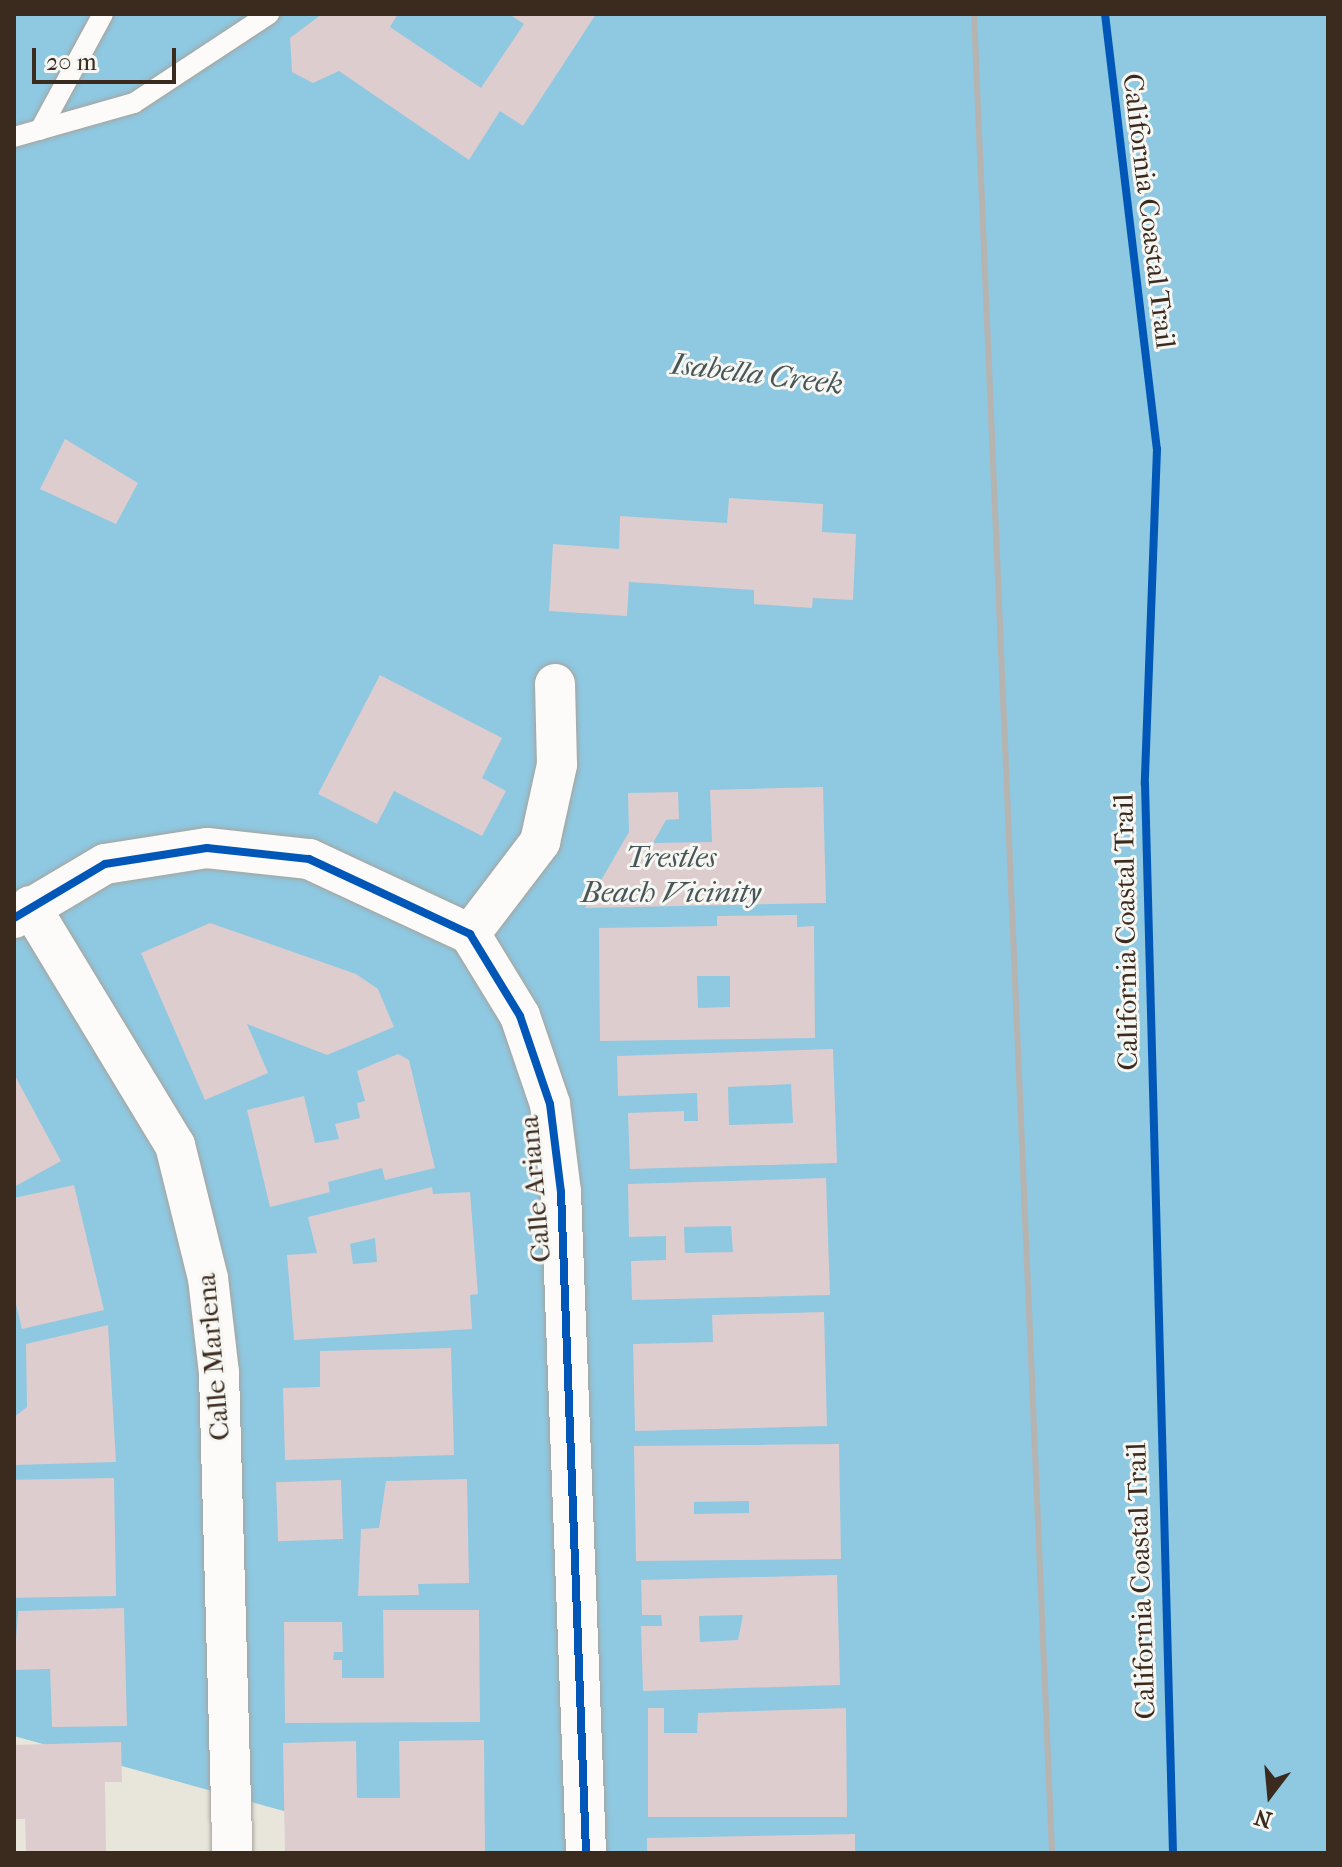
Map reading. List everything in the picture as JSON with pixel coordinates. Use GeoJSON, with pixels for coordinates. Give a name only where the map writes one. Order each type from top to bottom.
{"type":"FeatureCollection","features":[{"type":"Feature","properties":{"kind":"street"},"geometry":{"type":"LineString","coordinates":[[22,912],[105,864],[207,848],[309,859],[470,934],[540,842],[557,765],[555,684]]}},
{"type":"Feature","properties":{"kind":"street","name":"Calle Marlena"},"geometry":{"type":"LineString","coordinates":[[22,912],[175,1145],[208,1278],[219,1373],[232,1853]]}},
{"type":"Feature","properties":{"kind":"street","name":"Calle Ariana"},"geometry":{"type":"LineString","coordinates":[[470,934],[520,1016],[550,1104],[561,1192],[586,1853]]}},
{"type":"Feature","properties":{"kind":"lane"},"geometry":{"type":"LineString","coordinates":[[40,130],[103,14]]}},
{"type":"Feature","properties":{"kind":"lane"},"geometry":{"type":"LineString","coordinates":[[14,137],[134,103],[269,14]]}},
{"type":"Feature","properties":{"kind":"water","name":"Trestles Beach Vicinity"},"geometry":{"type":"Polygon","coordinates":[[[14,14],[1328,14],[1328,1853],[435,1853],[14,1736],[14,14]]]}},
{"type":"Feature","properties":{"kind":"building"},"geometry":{"type":"Polygon","coordinates":[[[322,14],[398,14],[390,27],[481,88],[524,24],[509,14],[596,14],[523,126],[500,111],[469,160],[339,71],[313,83],[292,72],[290,38],[322,14]]]}},
{"type":"Feature","properties":{"kind":"building"},"geometry":{"type":"Polygon","coordinates":[[[65,439],[138,483],[116,524],[40,489],[65,439]]]}},
{"type":"Feature","properties":{"kind":"building"},"geometry":{"type":"Polygon","coordinates":[[[729,498],[823,504],[822,532],[856,534],[853,600],[813,598],[812,608],[754,604],[754,590],[629,582],[627,616],[549,611],[553,544],[619,549],[620,516],[727,523],[729,498]]]}},
{"type":"Feature","properties":{"kind":"building"},"geometry":{"type":"Polygon","coordinates":[[[380,675],[502,738],[482,778],[506,791],[482,836],[394,791],[377,824],[318,794],[380,675]]]}},
{"type":"Feature","properties":{"kind":"building"},"geometry":{"type":"Polygon","coordinates":[[[823,787],[826,903],[585,908],[629,832],[628,793],[678,792],[679,819],[666,820],[653,843],[712,842],[710,790],[823,787]]]}},
{"type":"Feature","properties":{"kind":"building"},"geometry":{"type":"Polygon","coordinates":[[[797,915],[797,927],[814,926],[815,1038],[600,1041],[599,928],[717,926],[717,916],[797,915]],[[697,976],[698,1008],[730,1007],[730,976],[697,976]]]}},
{"type":"Feature","properties":{"kind":"building"},"geometry":{"type":"Polygon","coordinates":[[[210,923],[356,974],[378,989],[394,1027],[327,1055],[247,1024],[268,1073],[205,1100],[141,953],[210,923]]]}},
{"type":"Feature","properties":{"kind":"building"},"geometry":{"type":"Polygon","coordinates":[[[833,1049],[837,1163],[630,1169],[628,1113],[684,1111],[684,1121],[698,1121],[697,1093],[618,1096],[617,1056],[833,1049]],[[791,1084],[728,1087],[729,1125],[793,1123],[791,1084]]]}},
{"type":"Feature","properties":{"kind":"building"},"geometry":{"type":"Polygon","coordinates":[[[398,1054],[409,1060],[435,1168],[385,1180],[382,1168],[328,1182],[330,1192],[270,1207],[247,1110],[304,1096],[315,1143],[339,1139],[335,1124],[360,1118],[357,1103],[365,1101],[357,1071],[398,1054]]]}},
{"type":"Feature","properties":{"kind":"building"},"geometry":{"type":"Polygon","coordinates":[[[14,1074],[61,1161],[14,1187],[14,1074]]]}},
{"type":"Feature","properties":{"kind":"building"},"geometry":{"type":"Polygon","coordinates":[[[826,1178],[830,1295],[632,1300],[631,1261],[666,1260],[666,1236],[629,1237],[628,1184],[826,1178]],[[731,1226],[684,1227],[685,1253],[733,1252],[731,1226]]]}},
{"type":"Feature","properties":{"kind":"building"},"geometry":{"type":"Polygon","coordinates":[[[74,1185],[104,1310],[22,1329],[14,1296],[14,1198],[74,1185]]]}},
{"type":"Feature","properties":{"kind":"building"},"geometry":{"type":"Polygon","coordinates":[[[432,1187],[433,1194],[470,1192],[478,1294],[470,1295],[472,1329],[294,1340],[287,1255],[317,1253],[308,1217],[432,1187]],[[375,1238],[350,1244],[353,1264],[377,1262],[375,1238]]]}},
{"type":"Feature","properties":{"kind":"building"},"geometry":{"type":"Polygon","coordinates":[[[824,1312],[827,1426],[635,1431],[633,1344],[713,1342],[712,1315],[824,1312]]]}},
{"type":"Feature","properties":{"kind":"building"},"geometry":{"type":"Polygon","coordinates":[[[108,1325],[116,1462],[14,1465],[14,1417],[27,1407],[26,1344],[108,1325]]]}},
{"type":"Feature","properties":{"kind":"building"},"geometry":{"type":"Polygon","coordinates":[[[451,1348],[454,1455],[285,1460],[283,1388],[320,1387],[320,1351],[451,1348]]]}},
{"type":"Feature","properties":{"kind":"building"},"geometry":{"type":"Polygon","coordinates":[[[839,1444],[841,1559],[636,1561],[634,1446],[839,1444]],[[749,1501],[694,1502],[694,1514],[749,1513],[749,1501]]]}},
{"type":"Feature","properties":{"kind":"building"},"geometry":{"type":"Polygon","coordinates":[[[114,1478],[116,1596],[16,1598],[14,1480],[114,1478]]]}},
{"type":"Feature","properties":{"kind":"building"},"geometry":{"type":"Polygon","coordinates":[[[467,1479],[469,1583],[418,1584],[419,1595],[358,1596],[361,1529],[379,1528],[386,1481],[467,1479]]]}},
{"type":"Feature","properties":{"kind":"building"},"geometry":{"type":"Polygon","coordinates":[[[341,1480],[343,1539],[278,1541],[276,1482],[341,1480]]]}},
{"type":"Feature","properties":{"kind":"building"},"geometry":{"type":"Polygon","coordinates":[[[837,1575],[840,1685],[643,1691],[641,1626],[662,1626],[661,1615],[642,1615],[641,1580],[837,1575]],[[743,1615],[699,1616],[700,1642],[738,1640],[743,1615]]]}},
{"type":"Feature","properties":{"kind":"building"},"geometry":{"type":"Polygon","coordinates":[[[124,1608],[127,1726],[52,1727],[50,1669],[14,1670],[18,1611],[124,1608]]]}},
{"type":"Feature","properties":{"kind":"building"},"geometry":{"type":"Polygon","coordinates":[[[383,1610],[479,1610],[480,1722],[285,1723],[284,1622],[342,1622],[343,1652],[334,1652],[333,1660],[342,1660],[342,1678],[384,1678],[383,1610]]]}},
{"type":"Feature","properties":{"kind":"building"},"geometry":{"type":"Polygon","coordinates":[[[648,1708],[664,1708],[664,1733],[697,1733],[698,1713],[846,1708],[847,1817],[648,1817],[648,1708]]]}},
{"type":"Feature","properties":{"kind":"building"},"geometry":{"type":"Polygon","coordinates":[[[484,1740],[485,1853],[285,1853],[283,1743],[356,1741],[357,1798],[400,1798],[399,1741],[484,1740]]]}},
{"type":"Feature","properties":{"kind":"building"},"geometry":{"type":"Polygon","coordinates":[[[121,1742],[122,1782],[105,1782],[106,1853],[26,1853],[25,1819],[14,1819],[14,1745],[121,1742]]]}},
{"type":"Feature","properties":{"kind":"building"},"geometry":{"type":"Polygon","coordinates":[[[855,1834],[855,1853],[647,1853],[647,1838],[855,1834]]]}},
{"type":"Feature","properties":{"kind":"railway"},"geometry":{"type":"LineString","coordinates":[[974,14],[1052,1853]]}},
{"type":"Feature","properties":{"kind":"cycle path","name":"California Coastal Trail"},"geometry":{"type":"LineString","coordinates":[[1105,14],[1157,449],[1145,784],[1173,1853]]}},
{"type":"Feature","properties":{"kind":"cycle path"},"geometry":{"type":"LineString","coordinates":[[14,918],[105,864],[207,848],[309,859],[470,934],[520,1016],[550,1104],[561,1192],[586,1853]]}},
{"type":"Feature","properties":{"kind":"water label","name":"Isabella Creek"},"geometry":{"type":"Point","coordinates":[757,375]}}]}
